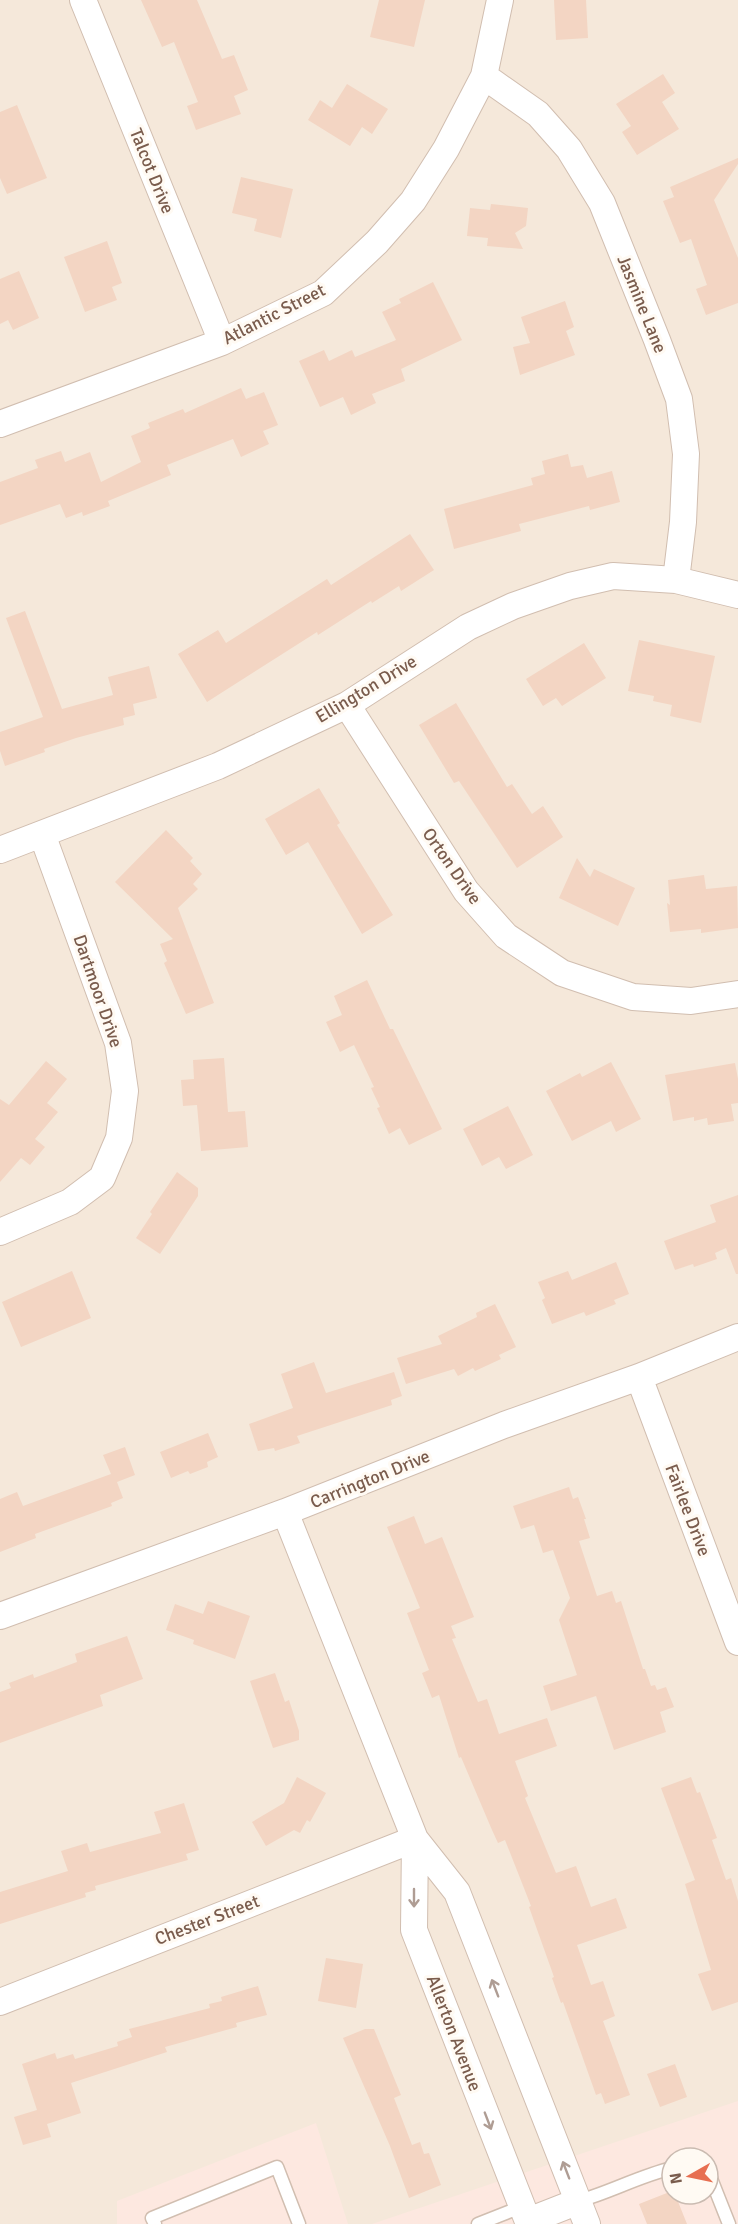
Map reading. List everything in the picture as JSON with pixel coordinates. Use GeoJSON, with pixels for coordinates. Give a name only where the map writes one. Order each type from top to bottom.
{"type":"FeatureCollection","features":[{"type":"Feature","properties":{"kind":"street","name":"Talcot Drive"},"geometry":{"type":"LineString","coordinates":[[83,0],[222,342]]}},
{"type":"Feature","properties":{"kind":"street","name":"Atlantic Street"},"geometry":{"type":"LineString","coordinates":[[0,424],[222,342],[323,293],[377,242],[413,201],[446,149],[484,76],[500,0]]}},
{"type":"Feature","properties":{"kind":"street","name":"Jasmine Lane"},"geometry":{"type":"LineString","coordinates":[[484,76],[538,114],[568,149],[602,203],[657,340],[679,399],[686,454],[683,522],[676,580]]}},
{"type":"Feature","properties":{"kind":"street","name":"Ellington Drive"},"geometry":{"type":"LineString","coordinates":[[0,850],[218,766],[347,705],[468,627],[513,606],[570,586],[613,576],[676,580],[738,595]]}},
{"type":"Feature","properties":{"kind":"street","name":"Orton Drive"},"geometry":{"type":"LineString","coordinates":[[347,705],[466,891],[506,936],[562,973],[633,997],[691,1001],[738,994]]}},
{"type":"Feature","properties":{"kind":"street","name":"Dartmoor Drive"},"geometry":{"type":"LineString","coordinates":[[0,1232],[70,1202],[102,1178],[119,1138],[125,1091],[118,1043],[42,834]]}},
{"type":"Feature","properties":{"kind":"street","name":"Carrington Drive"},"geometry":{"type":"LineString","coordinates":[[0,1616],[285,1512],[504,1425],[639,1377],[738,1337]]}},
{"type":"Feature","properties":{"kind":"street","name":"Fairlee Drive"},"geometry":{"type":"LineString","coordinates":[[639,1377],[738,1642]]}},
{"type":"Feature","properties":{"kind":"street","name":"Allerton Avenue"},"geometry":{"type":"LineString","coordinates":[[285,1512],[414,1839],[457,1892],[583,2212]]}},
{"type":"Feature","properties":{"kind":"street","name":"Allerton Avenue"},"geometry":{"type":"LineString","coordinates":[[414,1839],[414,1930],[526,2217]]}},
{"type":"Feature","properties":{"kind":"street","name":"Chester Street"},"geometry":{"type":"LineString","coordinates":[[0,2002],[414,1839]]}},
{"type":"Feature","properties":{"kind":"street"},"geometry":{"type":"LineString","coordinates":[[526,2217],[583,2212]]}},
{"type":"Feature","properties":{"kind":"lane"},"geometry":{"type":"LineString","coordinates":[[155,2224],[152,2218],[277,2167],[299,2224]]}},
{"type":"Feature","properties":{"kind":"lane"},"geometry":{"type":"LineString","coordinates":[[583,2212],[603,2194],[660,2171]]}},
{"type":"Feature","properties":{"kind":"lane"},"geometry":{"type":"LineString","coordinates":[[720,2201],[729,2224]]}},
{"type":"Feature","properties":{"kind":"lane"},"geometry":{"type":"LineString","coordinates":[[478,2224],[526,2217]]}},
{"type":"Feature","properties":{"kind":"shaded area"},"geometry":{"type":"Polygon","coordinates":[[[0,0],[738,0],[738,2224],[0,2224],[0,0]]]}},
{"type":"Feature","properties":{"kind":"shaded area"},"geometry":{"type":"Polygon","coordinates":[[[738,2101],[738,2224],[372,2224],[738,2101]]]}},
{"type":"Feature","properties":{"kind":"shaded area"},"geometry":{"type":"Polygon","coordinates":[[[316,2123],[348,2224],[117,2224],[117,2201],[316,2123]]]}},
{"type":"Feature","properties":{"kind":"building"},"geometry":{"type":"Polygon","coordinates":[[[141,0],[197,0],[222,59],[234,55],[248,90],[234,96],[241,114],[196,130],[187,106],[198,102],[174,42],[162,47],[141,0]]]}},
{"type":"Feature","properties":{"kind":"building"},"geometry":{"type":"Polygon","coordinates":[[[379,0],[425,0],[414,47],[370,37],[379,0]]]}},
{"type":"Feature","properties":{"kind":"building"},"geometry":{"type":"Polygon","coordinates":[[[554,0],[586,0],[588,38],[556,40],[554,0]]]}},
{"type":"Feature","properties":{"kind":"building"},"geometry":{"type":"Polygon","coordinates":[[[663,74],[675,93],[662,102],[679,129],[637,155],[622,132],[631,126],[616,104],[663,74]]]}},
{"type":"Feature","properties":{"kind":"building"},"geometry":{"type":"Polygon","coordinates":[[[347,84],[388,109],[372,134],[362,127],[350,146],[308,120],[320,100],[332,108],[347,84]]]}},
{"type":"Feature","properties":{"kind":"building"},"geometry":{"type":"Polygon","coordinates":[[[17,105],[47,178],[7,194],[0,178],[0,112],[17,105]]]}},
{"type":"Feature","properties":{"kind":"building"},"geometry":{"type":"Polygon","coordinates":[[[738,158],[738,164],[714,200],[738,258],[738,303],[706,315],[696,289],[707,285],[691,239],[680,243],[663,201],[674,197],[670,187],[738,158]]]}},
{"type":"Feature","properties":{"kind":"building"},"geometry":{"type":"Polygon","coordinates":[[[241,177],[293,189],[281,238],[254,231],[257,219],[232,213],[241,177]]]}},
{"type":"Feature","properties":{"kind":"building"},"geometry":{"type":"Polygon","coordinates":[[[491,204],[528,208],[526,226],[515,233],[523,249],[487,246],[488,238],[467,236],[470,208],[490,210],[491,204]]]}},
{"type":"Feature","properties":{"kind":"building"},"geometry":{"type":"Polygon","coordinates":[[[107,241],[122,283],[112,287],[117,300],[85,312],[64,257],[107,241]]]}},
{"type":"Feature","properties":{"kind":"building"},"geometry":{"type":"Polygon","coordinates":[[[19,271],[39,318],[13,330],[8,320],[0,324],[0,279],[19,271]]]}},
{"type":"Feature","properties":{"kind":"building"},"geometry":{"type":"Polygon","coordinates":[[[433,282],[462,340],[401,369],[405,381],[372,394],[376,403],[351,415],[343,397],[320,407],[299,361],[324,350],[329,361],[352,350],[355,357],[396,340],[382,312],[401,303],[399,299],[433,282]]]}},
{"type":"Feature","properties":{"kind":"building"},"geometry":{"type":"Polygon","coordinates":[[[565,301],[574,327],[566,331],[575,355],[520,375],[513,347],[530,343],[521,317],[565,301]]]}},
{"type":"Feature","properties":{"kind":"building"},"geometry":{"type":"Polygon","coordinates":[[[241,388],[246,399],[264,392],[278,425],[263,431],[269,444],[241,457],[233,439],[167,465],[171,475],[108,501],[110,506],[83,516],[82,512],[66,518],[60,504],[0,525],[0,482],[38,468],[35,460],[61,451],[65,462],[90,452],[101,482],[141,462],[131,436],[150,428],[148,423],[183,409],[185,413],[241,388]]]}},
{"type":"Feature","properties":{"kind":"building"},"geometry":{"type":"Polygon","coordinates":[[[568,454],[571,467],[583,465],[587,478],[612,471],[620,502],[590,510],[589,506],[519,524],[521,531],[454,549],[444,509],[533,485],[531,478],[545,474],[542,461],[568,454]]]}},
{"type":"Feature","properties":{"kind":"building"},"geometry":{"type":"Polygon","coordinates":[[[410,534],[434,570],[401,591],[399,586],[372,603],[371,601],[318,635],[317,632],[207,702],[178,654],[218,630],[226,643],[327,579],[331,585],[410,534]]]}},
{"type":"Feature","properties":{"kind":"building"},"geometry":{"type":"Polygon","coordinates":[[[25,611],[62,709],[113,695],[108,677],[149,666],[157,698],[133,704],[135,715],[123,718],[124,725],[44,749],[45,752],[5,766],[0,751],[0,732],[43,717],[6,618],[25,611]]]}},
{"type":"Feature","properties":{"kind":"building"},"geometry":{"type":"Polygon","coordinates":[[[639,640],[715,656],[701,723],[670,716],[672,705],[653,701],[654,696],[628,691],[639,640]]]}},
{"type":"Feature","properties":{"kind":"building"},"geometry":{"type":"Polygon","coordinates":[[[584,643],[606,678],[562,706],[556,698],[543,706],[526,679],[584,643]]]}},
{"type":"Feature","properties":{"kind":"building"},"geometry":{"type":"Polygon","coordinates":[[[456,703],[507,787],[512,784],[532,814],[543,806],[563,837],[517,868],[459,781],[454,783],[419,725],[456,703]]]}},
{"type":"Feature","properties":{"kind":"building"},"geometry":{"type":"Polygon","coordinates":[[[319,788],[340,823],[337,825],[393,915],[362,934],[308,842],[286,855],[265,819],[319,788]]]}},
{"type":"Feature","properties":{"kind":"building"},"geometry":{"type":"Polygon","coordinates":[[[166,830],[193,858],[190,861],[202,874],[193,884],[198,889],[178,908],[214,1003],[186,1014],[164,963],[167,961],[160,944],[173,939],[115,882],[166,830]]]}},
{"type":"Feature","properties":{"kind":"building"},"geometry":{"type":"Polygon","coordinates":[[[577,858],[590,877],[594,869],[635,888],[618,926],[559,898],[577,858]]]}},
{"type":"Feature","properties":{"kind":"building"},"geometry":{"type":"Polygon","coordinates":[[[704,875],[706,889],[737,886],[738,928],[701,933],[701,929],[670,932],[667,903],[670,905],[668,880],[704,875]]]}},
{"type":"Feature","properties":{"kind":"building"},"geometry":{"type":"Polygon","coordinates":[[[367,980],[442,1129],[409,1145],[400,1128],[389,1134],[377,1108],[380,1107],[371,1088],[374,1087],[354,1045],[340,1052],[326,1022],[342,1015],[334,996],[367,980]]]}},
{"type":"Feature","properties":{"kind":"building"},"geometry":{"type":"Polygon","coordinates":[[[224,1058],[228,1112],[245,1111],[248,1147],[201,1151],[197,1105],[183,1106],[181,1080],[194,1079],[193,1060],[224,1058]]]}},
{"type":"Feature","properties":{"kind":"building"},"geometry":{"type":"Polygon","coordinates":[[[46,1061],[67,1079],[47,1103],[58,1112],[35,1139],[45,1147],[30,1165],[21,1158],[0,1182],[0,1099],[9,1105],[46,1061]]]}},
{"type":"Feature","properties":{"kind":"building"},"geometry":{"type":"Polygon","coordinates":[[[611,1062],[641,1119],[616,1132],[611,1121],[572,1141],[546,1091],[580,1073],[582,1077],[611,1062]]]}},
{"type":"Feature","properties":{"kind":"building"},"geometry":{"type":"Polygon","coordinates":[[[735,1063],[738,1103],[731,1104],[734,1121],[708,1125],[707,1118],[694,1121],[694,1117],[673,1121],[665,1075],[735,1063]]]}},
{"type":"Feature","properties":{"kind":"building"},"geometry":{"type":"Polygon","coordinates":[[[508,1106],[533,1155],[506,1169],[499,1157],[482,1166],[463,1129],[508,1106]]]}},
{"type":"Feature","properties":{"kind":"building"},"geometry":{"type":"Polygon","coordinates":[[[177,1172],[198,1188],[198,1196],[160,1254],[136,1238],[152,1214],[150,1212],[177,1172]]]}},
{"type":"Feature","properties":{"kind":"building"},"geometry":{"type":"Polygon","coordinates":[[[738,1195],[738,1274],[736,1274],[726,1248],[715,1253],[717,1259],[694,1267],[693,1264],[675,1270],[664,1241],[716,1222],[710,1205],[738,1195]]]}},
{"type":"Feature","properties":{"kind":"building"},"geometry":{"type":"Polygon","coordinates":[[[616,1262],[629,1294],[614,1300],[616,1304],[586,1316],[584,1312],[552,1324],[542,1300],[545,1298],[538,1282],[568,1271],[572,1280],[616,1262]]]}},
{"type":"Feature","properties":{"kind":"building"},"geometry":{"type":"Polygon","coordinates":[[[72,1271],[91,1318],[21,1347],[2,1302],[72,1271]]]}},
{"type":"Feature","properties":{"kind":"building"},"geometry":{"type":"Polygon","coordinates":[[[495,1304],[516,1347],[499,1355],[501,1359],[475,1371],[473,1368],[458,1376],[454,1369],[406,1384],[397,1358],[442,1344],[438,1336],[477,1317],[476,1313],[495,1304]]]}},
{"type":"Feature","properties":{"kind":"building"},"geometry":{"type":"Polygon","coordinates":[[[314,1362],[326,1393],[394,1372],[402,1396],[391,1400],[392,1405],[297,1436],[300,1443],[275,1451],[274,1448],[258,1451],[249,1424],[293,1408],[281,1374],[314,1362]]]}},
{"type":"Feature","properties":{"kind":"building"},"geometry":{"type":"Polygon","coordinates":[[[208,1433],[218,1457],[207,1462],[208,1467],[190,1474],[188,1471],[171,1478],[160,1452],[208,1433]]]}},
{"type":"Feature","properties":{"kind":"building"},"geometry":{"type":"Polygon","coordinates":[[[125,1447],[135,1475],[117,1482],[123,1498],[111,1503],[112,1506],[35,1534],[36,1538],[0,1552],[0,1499],[17,1492],[23,1506],[111,1474],[103,1455],[125,1447]]]}},
{"type":"Feature","properties":{"kind":"building"},"geometry":{"type":"Polygon","coordinates":[[[569,1487],[573,1499],[578,1497],[586,1519],[584,1519],[590,1538],[579,1541],[597,1596],[612,1591],[616,1603],[621,1601],[643,1669],[645,1669],[651,1686],[655,1685],[657,1690],[666,1687],[674,1707],[660,1712],[666,1732],[614,1750],[596,1696],[551,1711],[543,1686],[577,1675],[559,1620],[570,1598],[553,1550],[543,1553],[534,1525],[521,1529],[513,1506],[569,1487]]]}},
{"type":"Feature","properties":{"kind":"building"},"geometry":{"type":"Polygon","coordinates":[[[414,1516],[425,1544],[442,1537],[474,1617],[451,1626],[456,1638],[452,1639],[478,1702],[487,1699],[499,1734],[547,1718],[557,1746],[515,1761],[528,1796],[525,1798],[556,1873],[576,1866],[591,1907],[616,1898],[627,1928],[577,1945],[591,1985],[603,1981],[615,2016],[603,2021],[630,2095],[605,2104],[601,2093],[596,2095],[563,2002],[561,2003],[529,1907],[531,1906],[505,1840],[498,1843],[461,1757],[459,1758],[439,1695],[432,1698],[422,1673],[429,1670],[407,1613],[420,1608],[387,1527],[414,1516]]]}},
{"type":"Feature","properties":{"kind":"building"},"geometry":{"type":"Polygon","coordinates":[[[208,1601],[250,1616],[235,1659],[193,1644],[194,1640],[166,1630],[175,1604],[203,1614],[208,1601]]]}},
{"type":"Feature","properties":{"kind":"building"},"geometry":{"type":"Polygon","coordinates":[[[127,1636],[143,1679],[100,1695],[103,1706],[0,1743],[0,1692],[11,1688],[9,1683],[33,1674],[34,1678],[77,1662],[75,1654],[127,1636]]]}},
{"type":"Feature","properties":{"kind":"building"},"geometry":{"type":"Polygon","coordinates":[[[275,1673],[285,1702],[289,1700],[299,1731],[299,1740],[273,1748],[250,1681],[275,1673]]]}},
{"type":"Feature","properties":{"kind":"building"},"geometry":{"type":"Polygon","coordinates":[[[297,1777],[326,1793],[310,1822],[307,1820],[300,1833],[294,1830],[266,1846],[252,1822],[284,1803],[297,1777]]]}},
{"type":"Feature","properties":{"kind":"building"},"geometry":{"type":"Polygon","coordinates":[[[691,1777],[697,1793],[700,1792],[717,1838],[712,1840],[726,1880],[731,1878],[738,1901],[738,2002],[712,2011],[698,1974],[711,1970],[685,1884],[695,1880],[661,1788],[691,1777]]]}},
{"type":"Feature","properties":{"kind":"building"},"geometry":{"type":"Polygon","coordinates":[[[184,1803],[199,1850],[186,1854],[188,1860],[95,1886],[96,1890],[85,1893],[86,1897],[0,1924],[0,1892],[68,1871],[61,1851],[87,1843],[90,1852],[161,1833],[154,1812],[184,1803]]]}},
{"type":"Feature","properties":{"kind":"building"},"geometry":{"type":"Polygon","coordinates":[[[326,1958],[363,1964],[356,2008],[318,2001],[326,1958]]]}},
{"type":"Feature","properties":{"kind":"building"},"geometry":{"type":"Polygon","coordinates":[[[258,1986],[267,2015],[236,2023],[237,2027],[165,2047],[167,2052],[71,2083],[81,2113],[47,2124],[51,2137],[23,2145],[14,2117],[37,2110],[22,2064],[55,2053],[57,2059],[73,2054],[75,2059],[118,2046],[117,2042],[132,2037],[129,2029],[210,2008],[209,2004],[222,2001],[221,1997],[258,1986]]]}},
{"type":"Feature","properties":{"kind":"building"},"geometry":{"type":"Polygon","coordinates":[[[365,2029],[374,2029],[401,2095],[394,2098],[412,2145],[420,2142],[424,2154],[429,2153],[441,2185],[409,2198],[390,2146],[343,2038],[365,2029]]]}},
{"type":"Feature","properties":{"kind":"building"},"geometry":{"type":"Polygon","coordinates":[[[675,2064],[687,2097],[660,2107],[647,2074],[675,2064]]]}},
{"type":"Feature","properties":{"kind":"building"},"geometry":{"type":"Polygon","coordinates":[[[660,2196],[660,2206],[680,2206],[687,2224],[647,2224],[639,2204],[660,2196]]]}}]}
